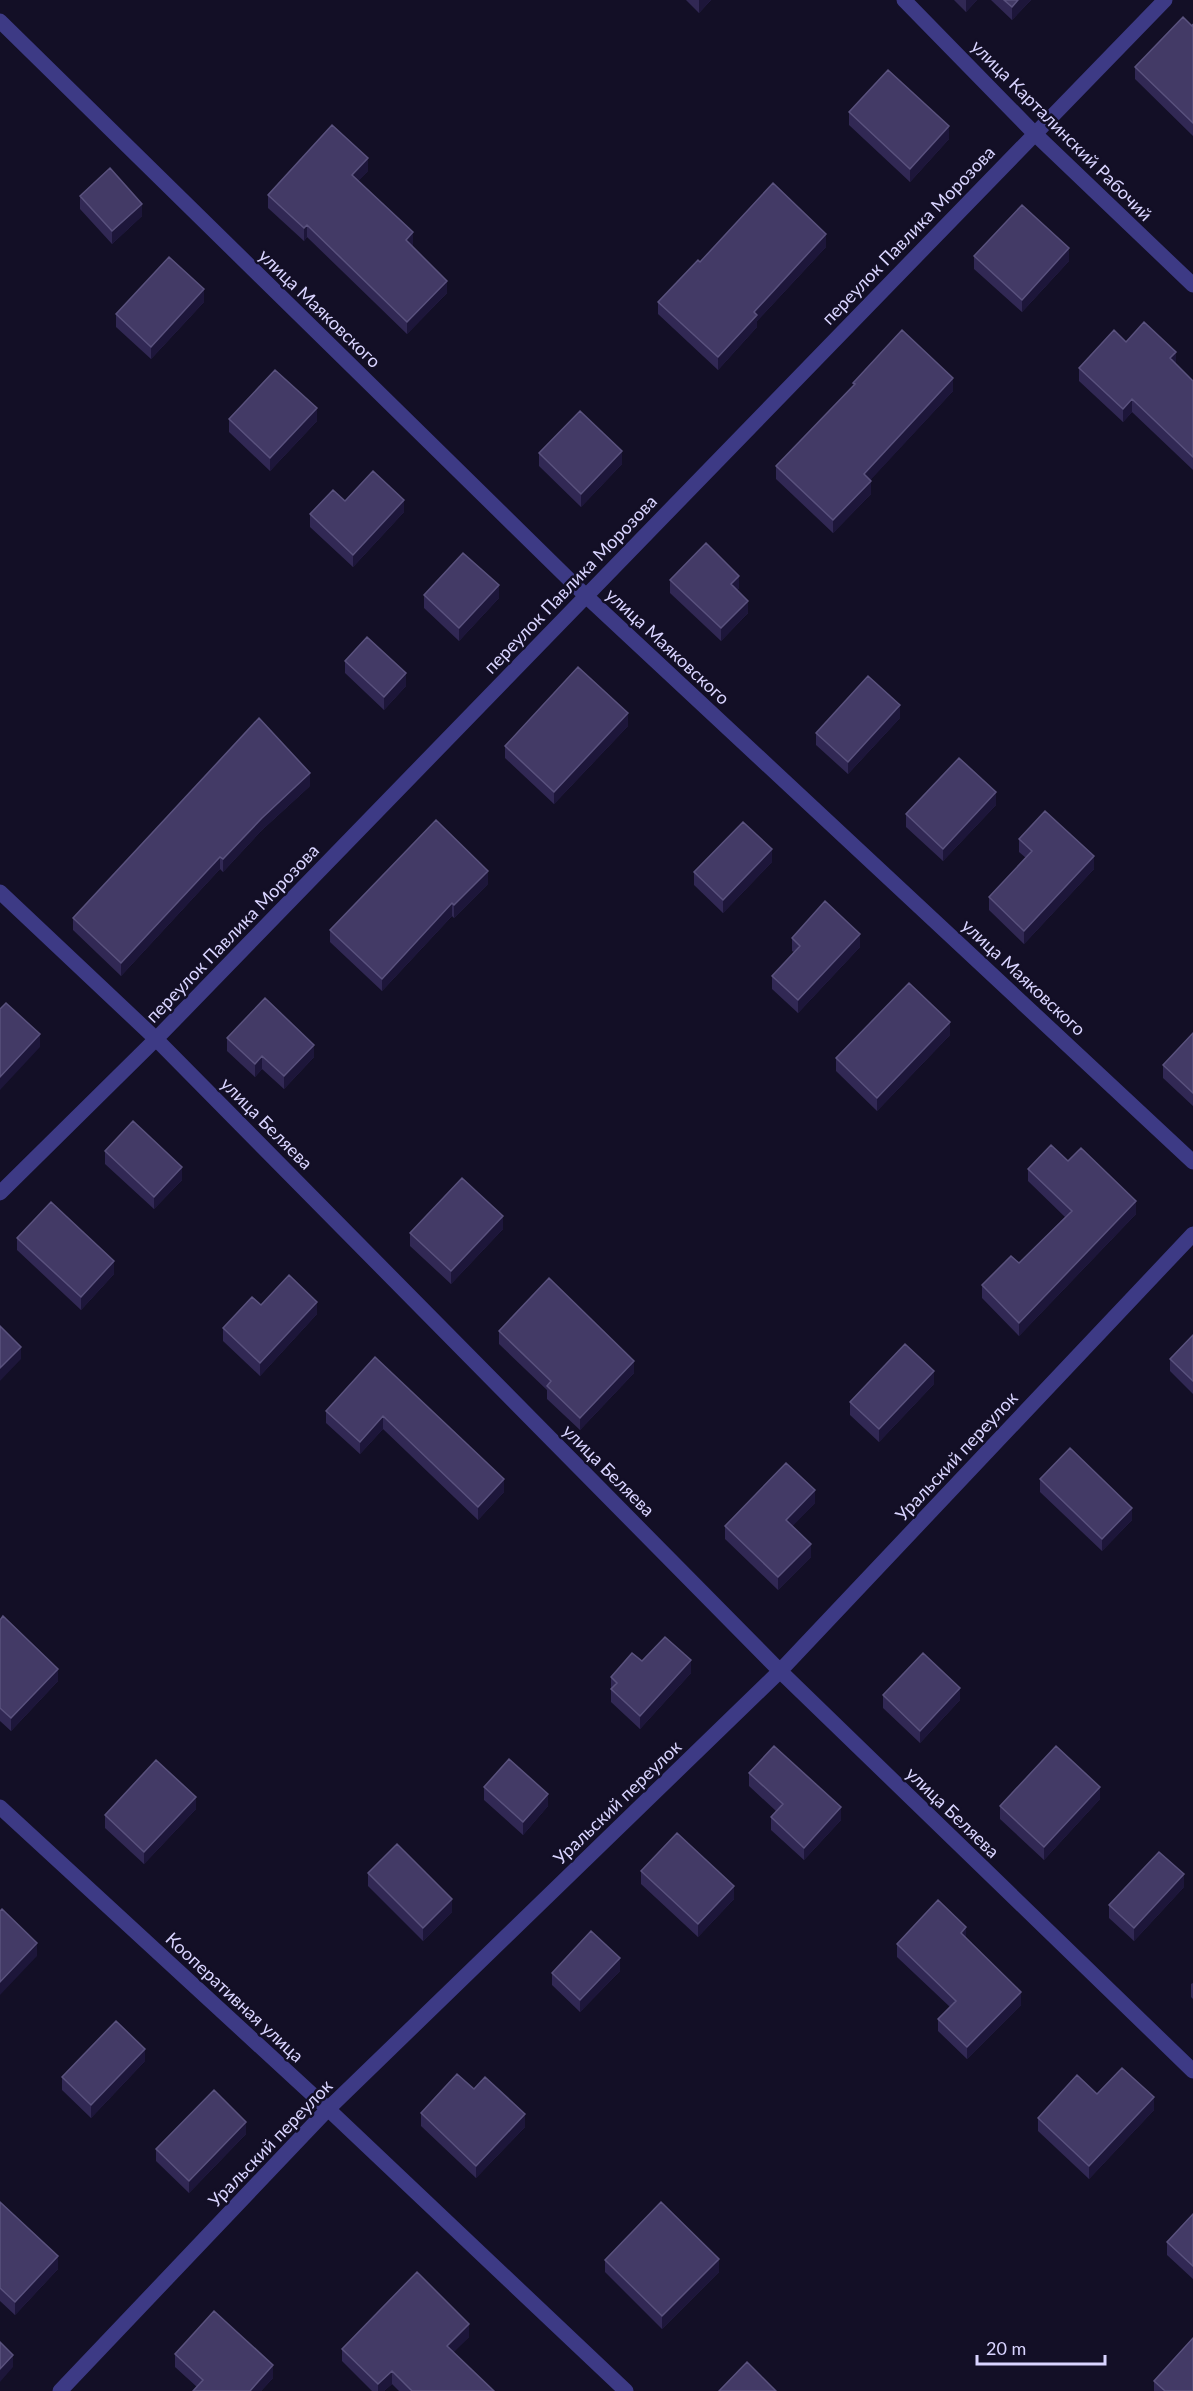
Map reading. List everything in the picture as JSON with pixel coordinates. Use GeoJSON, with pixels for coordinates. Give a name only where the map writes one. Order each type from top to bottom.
{"type":"FeatureCollection","features":[{"type":"Feature","properties":{"kind":"street","name":"улица Карталинский Рабочий"},"geometry":{"type":"LineString","coordinates":[[904,0],[1034,133],[1193,285]]}},
{"type":"Feature","properties":{"kind":"street","name":"переулок Павлика Морозова"},"geometry":{"type":"LineString","coordinates":[[0,1193],[156,1039],[1165,0]]}},
{"type":"Feature","properties":{"kind":"street","name":"улица Маяковского"},"geometry":{"type":"LineString","coordinates":[[0,21],[586,596],[1193,1162]]}},
{"type":"Feature","properties":{"kind":"street","name":"улица Беляева"},"geometry":{"type":"LineString","coordinates":[[0,892],[156,1039],[780,1671],[1193,2071]]}},
{"type":"Feature","properties":{"kind":"street","name":"Уральский переулок"},"geometry":{"type":"LineString","coordinates":[[60,2391],[328,2109],[780,1671],[1193,1234]]}},
{"type":"Feature","properties":{"kind":"street","name":"Кооперативная улица"},"geometry":{"type":"LineString","coordinates":[[0,1807],[328,2109],[626,2391]]}},
{"type":"Feature","properties":{"kind":"building"},"geometry":{"type":"Polygon","coordinates":[[[1004,0],[1018,0],[1012,7],[1004,0]]]}},
{"type":"Feature","properties":{"kind":"building"},"geometry":{"type":"Polygon","coordinates":[[[1183,17],[1192,26],[1193,24],[1193,123],[1135,67],[1183,17]]]}},
{"type":"Feature","properties":{"kind":"building"},"geometry":{"type":"Polygon","coordinates":[[[888,70],[949,126],[910,169],[849,112],[888,70]]]}},
{"type":"Feature","properties":{"kind":"building"},"geometry":{"type":"Polygon","coordinates":[[[332,125],[368,158],[352,175],[413,232],[406,240],[447,281],[407,322],[307,225],[304,228],[268,195],[332,125]]]}},
{"type":"Feature","properties":{"kind":"building"},"geometry":{"type":"Polygon","coordinates":[[[110,168],[142,204],[112,231],[80,196],[110,168]]]}},
{"type":"Feature","properties":{"kind":"building"},"geometry":{"type":"Polygon","coordinates":[[[773,183],[826,234],[754,312],[757,315],[718,357],[658,302],[698,260],[700,262],[773,183]]]}},
{"type":"Feature","properties":{"kind":"building"},"geometry":{"type":"Polygon","coordinates":[[[1022,205],[1069,248],[1022,300],[974,256],[1022,205]]]}},
{"type":"Feature","properties":{"kind":"building"},"geometry":{"type":"Polygon","coordinates":[[[169,257],[204,289],[151,347],[116,314],[169,257]]]}},
{"type":"Feature","properties":{"kind":"building"},"geometry":{"type":"Polygon","coordinates":[[[1144,322],[1176,352],[1170,358],[1193,381],[1193,457],[1132,399],[1123,409],[1079,368],[1114,330],[1126,342],[1144,322]]]}},
{"type":"Feature","properties":{"kind":"building"},"geometry":{"type":"Polygon","coordinates":[[[902,330],[953,378],[864,474],[871,481],[833,520],[776,466],[855,384],[853,383],[902,330]]]}},
{"type":"Feature","properties":{"kind":"building"},"geometry":{"type":"Polygon","coordinates":[[[275,370],[317,408],[270,458],[229,419],[275,370]]]}},
{"type":"Feature","properties":{"kind":"building"},"geometry":{"type":"Polygon","coordinates":[[[580,411],[622,451],[581,494],[539,453],[580,411]]]}},
{"type":"Feature","properties":{"kind":"building"},"geometry":{"type":"Polygon","coordinates":[[[373,471],[404,500],[353,555],[310,514],[333,490],[345,501],[373,471]]]}},
{"type":"Feature","properties":{"kind":"building"},"geometry":{"type":"Polygon","coordinates":[[[706,543],[739,576],[731,584],[748,601],[721,628],[670,580],[706,543]]]}},
{"type":"Feature","properties":{"kind":"building"},"geometry":{"type":"Polygon","coordinates":[[[463,553],[499,585],[459,628],[424,595],[463,553]]]}},
{"type":"Feature","properties":{"kind":"building"},"geometry":{"type":"Polygon","coordinates":[[[367,637],[406,673],[384,697],[345,661],[367,637]]]}},
{"type":"Feature","properties":{"kind":"building"},"geometry":{"type":"Polygon","coordinates":[[[578,667],[628,713],[554,792],[505,746],[578,667]]]}},
{"type":"Feature","properties":{"kind":"building"},"geometry":{"type":"Polygon","coordinates":[[[868,676],[900,705],[848,762],[816,733],[868,676]]]}},
{"type":"Feature","properties":{"kind":"building"},"geometry":{"type":"Polygon","coordinates":[[[259,718],[310,773],[223,859],[220,857],[121,963],[73,918],[259,718]]]}},
{"type":"Feature","properties":{"kind":"building"},"geometry":{"type":"Polygon","coordinates":[[[959,758],[996,792],[943,849],[906,814],[959,758]]]}},
{"type":"Feature","properties":{"kind":"building"},"geometry":{"type":"Polygon","coordinates":[[[1045,811],[1094,856],[1024,931],[989,897],[1032,851],[1019,839],[1045,811]]]}},
{"type":"Feature","properties":{"kind":"building"},"geometry":{"type":"Polygon","coordinates":[[[436,820],[488,871],[454,905],[452,903],[382,979],[330,930],[436,820]]]}},
{"type":"Feature","properties":{"kind":"building"},"geometry":{"type":"Polygon","coordinates":[[[743,822],[772,849],[723,900],[694,872],[743,822]]]}},
{"type":"Feature","properties":{"kind":"building"},"geometry":{"type":"Polygon","coordinates":[[[825,901],[860,934],[798,1000],[772,976],[800,946],[792,938],[825,901]]]}},
{"type":"Feature","properties":{"kind":"building"},"geometry":{"type":"Polygon","coordinates":[[[909,983],[950,1022],[877,1098],[836,1058],[909,983]]]}},
{"type":"Feature","properties":{"kind":"building"},"geometry":{"type":"Polygon","coordinates":[[[265,998],[314,1045],[284,1076],[262,1056],[255,1064],[227,1038],[265,998]]]}},
{"type":"Feature","properties":{"kind":"building"},"geometry":{"type":"Polygon","coordinates":[[[6,1003],[40,1034],[0,1077],[0,1009],[6,1003]]]}},
{"type":"Feature","properties":{"kind":"building"},"geometry":{"type":"Polygon","coordinates":[[[1193,1033],[1193,1093],[1163,1065],[1193,1033]]]}},
{"type":"Feature","properties":{"kind":"building"},"geometry":{"type":"Polygon","coordinates":[[[133,1121],[182,1167],[154,1197],[105,1151],[133,1121]]]}},
{"type":"Feature","properties":{"kind":"building"},"geometry":{"type":"Polygon","coordinates":[[[1051,1145],[1068,1161],[1081,1148],[1136,1201],[1019,1323],[982,1285],[1011,1256],[1019,1263],[1072,1211],[1028,1169],[1051,1145]]]}},
{"type":"Feature","properties":{"kind":"building"},"geometry":{"type":"Polygon","coordinates":[[[462,1178],[503,1216],[451,1271],[410,1233],[462,1178]]]}},
{"type":"Feature","properties":{"kind":"building"},"geometry":{"type":"Polygon","coordinates":[[[51,1202],[114,1261],[81,1297],[17,1238],[51,1202]]]}},
{"type":"Feature","properties":{"kind":"building"},"geometry":{"type":"Polygon","coordinates":[[[289,1275],[317,1302],[260,1363],[223,1328],[252,1297],[261,1305],[289,1275]]]}},
{"type":"Feature","properties":{"kind":"building"},"geometry":{"type":"Polygon","coordinates":[[[549,1278],[634,1361],[580,1418],[547,1386],[551,1381],[499,1331],[549,1278]]]}},
{"type":"Feature","properties":{"kind":"building"},"geometry":{"type":"Polygon","coordinates":[[[0,1326],[21,1347],[0,1368],[0,1326]]]}},
{"type":"Feature","properties":{"kind":"building"},"geometry":{"type":"Polygon","coordinates":[[[1193,1335],[1193,1381],[1170,1359],[1193,1335]]]}},
{"type":"Feature","properties":{"kind":"building"},"geometry":{"type":"Polygon","coordinates":[[[905,1344],[934,1371],[879,1429],[850,1402],[905,1344]]]}},
{"type":"Feature","properties":{"kind":"building"},"geometry":{"type":"Polygon","coordinates":[[[375,1357],[504,1479],[478,1507],[383,1416],[360,1442],[326,1411],[375,1357]]]}},
{"type":"Feature","properties":{"kind":"building"},"geometry":{"type":"Polygon","coordinates":[[[1070,1448],[1132,1508],[1102,1539],[1040,1479],[1070,1448]]]}},
{"type":"Feature","properties":{"kind":"building"},"geometry":{"type":"Polygon","coordinates":[[[786,1463],[815,1490],[786,1520],[811,1544],[778,1577],[725,1526],[786,1463]]]}},
{"type":"Feature","properties":{"kind":"building"},"geometry":{"type":"Polygon","coordinates":[[[3,1616],[58,1669],[11,1718],[0,1708],[0,1620],[3,1616]]]}},
{"type":"Feature","properties":{"kind":"building"},"geometry":{"type":"Polygon","coordinates":[[[665,1637],[691,1660],[640,1716],[611,1689],[617,1683],[611,1677],[632,1653],[642,1661],[665,1637]]]}},
{"type":"Feature","properties":{"kind":"building"},"geometry":{"type":"Polygon","coordinates":[[[923,1653],[960,1688],[920,1731],[883,1695],[923,1653]]]}},
{"type":"Feature","properties":{"kind":"building"},"geometry":{"type":"Polygon","coordinates":[[[774,1746],[841,1807],[804,1848],[771,1817],[783,1804],[749,1773],[774,1746]]]}},
{"type":"Feature","properties":{"kind":"building"},"geometry":{"type":"Polygon","coordinates":[[[1056,1746],[1100,1787],[1044,1847],[1000,1806],[1056,1746]]]}},
{"type":"Feature","properties":{"kind":"building"},"geometry":{"type":"Polygon","coordinates":[[[509,1759],[548,1794],[523,1822],[484,1787],[509,1759]]]}},
{"type":"Feature","properties":{"kind":"building"},"geometry":{"type":"Polygon","coordinates":[[[156,1760],[196,1797],[144,1852],[105,1815],[156,1760]]]}},
{"type":"Feature","properties":{"kind":"building"},"geometry":{"type":"Polygon","coordinates":[[[677,1833],[734,1886],[698,1924],[641,1871],[677,1833]]]}},
{"type":"Feature","properties":{"kind":"building"},"geometry":{"type":"Polygon","coordinates":[[[397,1844],[452,1899],[423,1928],[368,1873],[397,1844]]]}},
{"type":"Feature","properties":{"kind":"building"},"geometry":{"type":"Polygon","coordinates":[[[1159,1852],[1184,1874],[1134,1928],[1109,1905],[1159,1852]]]}},
{"type":"Feature","properties":{"kind":"building"},"geometry":{"type":"Polygon","coordinates":[[[938,1900],[966,1927],[961,1933],[1021,1992],[967,2047],[938,2019],[956,2001],[897,1944],[938,1900]]]}},
{"type":"Feature","properties":{"kind":"building"},"geometry":{"type":"Polygon","coordinates":[[[2,1909],[37,1943],[0,1982],[0,1911],[2,1909]]]}},
{"type":"Feature","properties":{"kind":"building"},"geometry":{"type":"Polygon","coordinates":[[[591,1931],[620,1958],[580,2000],[552,1973],[591,1931]]]}},
{"type":"Feature","properties":{"kind":"building"},"geometry":{"type":"Polygon","coordinates":[[[116,2021],[145,2049],[91,2105],[62,2077],[116,2021]]]}},
{"type":"Feature","properties":{"kind":"building"},"geometry":{"type":"Polygon","coordinates":[[[1122,2068],[1154,2097],[1089,2166],[1038,2118],[1077,2075],[1097,2094],[1122,2068]]]}},
{"type":"Feature","properties":{"kind":"building"},"geometry":{"type":"Polygon","coordinates":[[[457,2074],[474,2089],[485,2077],[525,2114],[476,2166],[421,2113],[457,2074]]]}},
{"type":"Feature","properties":{"kind":"building"},"geometry":{"type":"Polygon","coordinates":[[[214,2090],[246,2122],[189,2181],[156,2149],[214,2090]]]}},
{"type":"Feature","properties":{"kind":"building"},"geometry":{"type":"Polygon","coordinates":[[[0,2202],[58,2256],[15,2302],[0,2288],[0,2202]]]}},
{"type":"Feature","properties":{"kind":"building"},"geometry":{"type":"Polygon","coordinates":[[[661,2202],[719,2259],[662,2316],[605,2260],[661,2202]]]}},
{"type":"Feature","properties":{"kind":"building"},"geometry":{"type":"Polygon","coordinates":[[[1193,2214],[1193,2266],[1167,2242],[1193,2214]]]}},
{"type":"Feature","properties":{"kind":"building"},"geometry":{"type":"Polygon","coordinates":[[[417,2272],[469,2324],[447,2346],[494,2391],[412,2391],[392,2371],[378,2384],[342,2349],[417,2272]]]}},
{"type":"Feature","properties":{"kind":"building"},"geometry":{"type":"Polygon","coordinates":[[[214,2311],[273,2365],[250,2391],[193,2391],[203,2380],[175,2354],[214,2311]]]}},
{"type":"Feature","properties":{"kind":"building"},"geometry":{"type":"Polygon","coordinates":[[[1193,2338],[1193,2391],[1165,2391],[1154,2381],[1193,2338]]]}},
{"type":"Feature","properties":{"kind":"building"},"geometry":{"type":"Polygon","coordinates":[[[0,2342],[13,2355],[0,2369],[0,2342]]]}},
{"type":"Feature","properties":{"kind":"building"},"geometry":{"type":"Polygon","coordinates":[[[747,2362],[776,2391],[719,2391],[747,2362]]]}}]}
